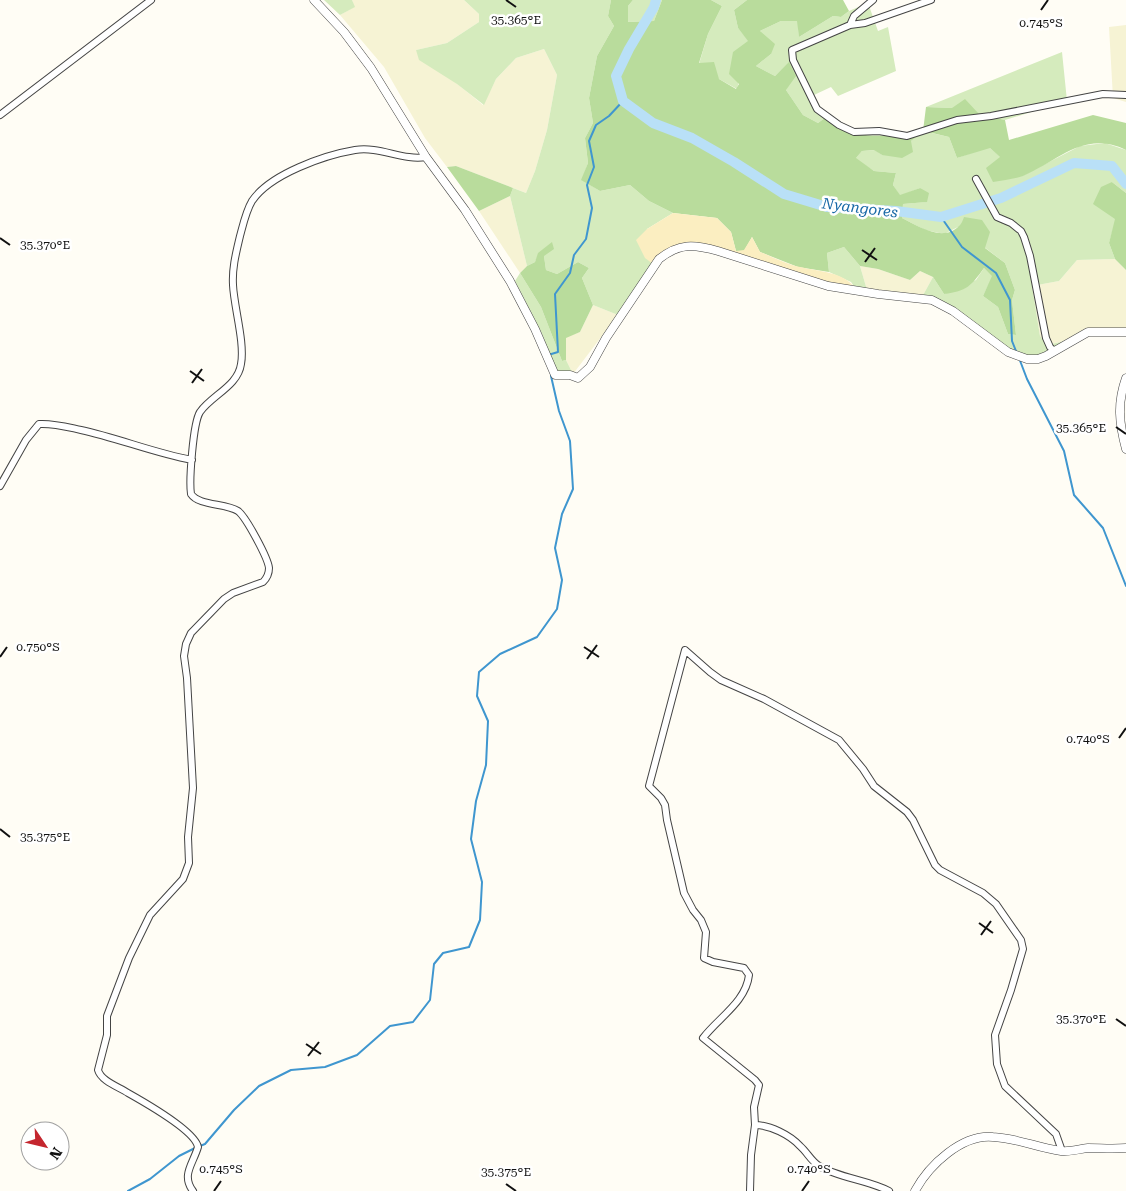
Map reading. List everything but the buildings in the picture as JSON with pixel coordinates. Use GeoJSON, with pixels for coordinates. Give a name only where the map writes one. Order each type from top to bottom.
{"type":"FeatureCollection","features":[{"type":"Feature","properties":{"kind":"street"},"geometry":{"type":"LineString","coordinates":[[0,115],[152,0]]}},
{"type":"Feature","properties":{"kind":"street"},"geometry":{"type":"LineString","coordinates":[[314,0],[344,32],[372,68],[426,157],[465,210],[510,281],[535,329],[555,375],[570,375],[578,378],[587,372],[606,338],[659,259],[669,251],[689,246],[703,246],[828,286],[932,300],[953,311],[1015,356],[1027,359],[1038,359],[1088,332],[1126,332]]}},
{"type":"Feature","properties":{"kind":"street"},"geometry":{"type":"LineString","coordinates":[[850,25],[854,16],[874,0]]}},
{"type":"Feature","properties":{"kind":"street"},"geometry":{"type":"LineString","coordinates":[[931,0],[865,23],[850,25],[792,50],[793,60],[817,108],[839,125],[854,132],[879,131],[907,136],[957,120],[991,116],[1103,94],[1126,95]]}},
{"type":"Feature","properties":{"kind":"street"},"geometry":{"type":"LineString","coordinates":[[193,1191],[187,1179],[187,1174],[198,1147],[194,1139],[161,1114],[103,1078],[98,1070],[107,1035],[107,1016],[130,958],[150,915],[183,879],[189,862],[188,837],[193,788],[184,656],[186,644],[190,633],[224,599],[233,593],[263,582],[267,578],[269,571],[267,562],[254,535],[241,514],[227,507],[194,498],[190,487],[196,425],[200,412],[234,379],[241,364],[233,272],[246,216],[251,202],[259,192],[279,176],[338,154],[358,150],[372,150],[413,158],[426,157]]}},
{"type":"Feature","properties":{"kind":"street"},"geometry":{"type":"LineString","coordinates":[[976,179],[998,217],[1021,231],[1024,237],[1030,256],[1046,338],[1054,351]]}},
{"type":"Feature","properties":{"kind":"street"},"geometry":{"type":"LineString","coordinates":[[1126,378],[1120,398],[1120,422],[1126,449]]}},
{"type":"Feature","properties":{"kind":"street"},"geometry":{"type":"LineString","coordinates":[[0,486],[26,440],[39,424],[51,424],[101,434],[176,457],[192,460]]}},
{"type":"Feature","properties":{"kind":"street"},"geometry":{"type":"LineString","coordinates":[[750,1191],[751,1155],[755,1124],[754,1107],[759,1085],[703,1038],[737,1002],[749,980],[749,974],[744,968],[713,962],[704,958],[706,932],[701,920],[684,893],[665,804],[650,786],[685,650],[721,680],[764,699],[839,740],[863,769],[874,786],[907,812],[913,820],[935,865],[940,870],[990,898],[1003,911],[1021,940],[1023,949],[995,1036],[997,1064],[1005,1086],[1056,1134],[1062,1151]]}},
{"type":"Feature","properties":{"kind":"street"},"geometry":{"type":"LineString","coordinates":[[755,1124],[790,1137],[813,1161],[824,1168],[890,1191]]}},
{"type":"Feature","properties":{"kind":"street"},"geometry":{"type":"LineString","coordinates":[[915,1191],[928,1173],[944,1157],[959,1146],[977,1138],[992,1136],[1062,1151],[1087,1148],[1126,1148]]}},
{"type":"Feature","properties":{"kind":"shaded area"},"geometry":{"type":"Polygon","coordinates":[[[352,0],[464,0],[479,14],[479,22],[447,43],[416,50],[483,105],[496,79],[516,58],[544,49],[557,75],[547,130],[535,171],[526,193],[456,166],[447,167],[425,138],[384,67],[340,15],[354,7],[352,0]]]}},
{"type":"Feature","properties":{"kind":"shaded area"},"geometry":{"type":"Polygon","coordinates":[[[1126,25],[1126,102],[1113,98],[1109,27],[1126,25]]]}},
{"type":"Feature","properties":{"kind":"shaded area"},"geometry":{"type":"Polygon","coordinates":[[[510,196],[527,266],[520,273],[479,211],[510,196]]]}},
{"type":"Feature","properties":{"kind":"shaded area"},"geometry":{"type":"Polygon","coordinates":[[[1115,259],[1126,270],[1126,330],[1089,328],[1065,341],[1046,345],[1040,336],[1032,286],[1059,281],[1077,260],[1115,259]]]}},
{"type":"Feature","properties":{"kind":"shaded area"},"geometry":{"type":"Polygon","coordinates":[[[860,266],[878,269],[910,280],[920,271],[933,277],[922,297],[867,290],[860,266]]]}},
{"type":"Feature","properties":{"kind":"shaded area"},"geometry":{"type":"Polygon","coordinates":[[[593,305],[618,315],[573,374],[566,360],[566,337],[580,332],[593,305]]]}},
{"type":"Feature","properties":{"kind":"green space"},"geometry":{"type":"Polygon","coordinates":[[[324,0],[352,0],[355,7],[340,15],[324,0]]]}},
{"type":"Feature","properties":{"kind":"green space"},"geometry":{"type":"Polygon","coordinates":[[[464,0],[611,0],[608,16],[614,26],[597,56],[589,98],[593,123],[585,138],[588,163],[582,180],[600,191],[630,185],[649,201],[673,213],[647,229],[653,264],[618,315],[593,305],[582,278],[589,268],[578,262],[557,274],[546,270],[544,256],[539,253],[535,262],[527,266],[510,196],[513,188],[526,193],[535,171],[547,130],[557,75],[544,49],[516,58],[496,79],[484,105],[457,84],[419,60],[416,50],[447,43],[479,22],[479,14],[464,0]]]}},
{"type":"Feature","properties":{"kind":"green space"},"geometry":{"type":"Polygon","coordinates":[[[611,0],[633,0],[628,6],[628,22],[654,21],[662,0],[711,0],[722,6],[708,34],[699,63],[714,62],[719,79],[736,89],[739,84],[729,74],[733,52],[748,41],[738,28],[734,10],[747,0],[843,0],[849,11],[841,17],[833,16],[799,37],[797,21],[781,21],[760,31],[775,44],[771,54],[756,66],[775,76],[789,62],[796,76],[786,90],[803,115],[818,123],[826,117],[838,126],[851,132],[871,135],[892,135],[923,131],[926,107],[952,108],[965,99],[979,114],[1005,120],[1009,140],[1093,115],[1126,123],[1126,150],[1097,143],[1085,145],[1061,155],[1023,176],[993,182],[986,168],[1000,157],[990,148],[957,158],[949,137],[924,131],[911,141],[913,152],[902,158],[882,155],[874,150],[862,151],[856,158],[874,171],[896,173],[893,185],[900,195],[920,188],[929,193],[927,202],[903,204],[902,218],[915,225],[937,233],[945,233],[959,226],[964,217],[982,220],[990,232],[985,248],[1005,263],[1015,290],[1012,300],[1016,335],[1008,334],[998,307],[983,296],[992,276],[984,268],[968,287],[944,294],[933,277],[920,271],[910,280],[878,269],[860,266],[844,247],[827,253],[829,272],[798,267],[760,252],[752,237],[744,251],[736,251],[731,232],[717,218],[673,213],[649,201],[630,185],[600,191],[581,180],[588,163],[585,138],[593,123],[589,98],[597,56],[614,26],[608,16],[611,0]]]}},
{"type":"Feature","properties":{"kind":"green space"},"geometry":{"type":"Polygon","coordinates":[[[633,0],[662,0],[654,21],[627,22],[628,6],[633,0]]]}},
{"type":"Feature","properties":{"kind":"green space"},"geometry":{"type":"Polygon","coordinates":[[[711,0],[747,0],[734,10],[738,28],[749,41],[737,89],[719,79],[699,64],[708,34],[722,6],[711,0]]]}},
{"type":"Feature","properties":{"kind":"green space"},"geometry":{"type":"Polygon","coordinates":[[[868,3],[878,31],[888,27],[896,71],[838,96],[831,87],[814,95],[826,117],[818,123],[803,115],[786,90],[789,63],[775,76],[756,66],[771,54],[760,31],[781,21],[798,21],[799,37],[833,16],[841,17],[849,11],[868,3]]]}},
{"type":"Feature","properties":{"kind":"green space"},"geometry":{"type":"Polygon","coordinates":[[[1062,52],[1067,101],[1005,120],[952,108],[926,107],[1062,52]]]}},
{"type":"Feature","properties":{"kind":"green space"},"geometry":{"type":"Polygon","coordinates":[[[923,131],[949,137],[957,158],[989,147],[1022,176],[1080,146],[1105,143],[1126,150],[1126,193],[1112,182],[1116,219],[1109,243],[1115,259],[1077,260],[1059,281],[1032,286],[1040,336],[1047,345],[1065,341],[1039,357],[1013,353],[978,327],[922,297],[933,277],[944,294],[976,280],[984,268],[993,276],[983,296],[998,307],[1008,334],[1016,335],[1012,300],[1015,290],[1005,263],[958,227],[944,234],[925,230],[902,218],[903,204],[926,202],[920,188],[900,196],[893,185],[896,173],[874,171],[855,159],[862,151],[875,150],[882,155],[911,141],[923,131]]]}},
{"type":"Feature","properties":{"kind":"green space"},"geometry":{"type":"Polygon","coordinates":[[[456,166],[513,188],[510,196],[479,211],[447,167],[456,166]]]}},
{"type":"Feature","properties":{"kind":"green space"},"geometry":{"type":"Polygon","coordinates":[[[1112,182],[1126,193],[1126,270],[1115,259],[1109,243],[1115,219],[1093,204],[1101,187],[1112,182]]]}},
{"type":"Feature","properties":{"kind":"green space"},"geometry":{"type":"Polygon","coordinates":[[[552,242],[554,249],[544,256],[546,270],[557,274],[578,262],[589,268],[582,278],[593,305],[580,332],[566,338],[566,360],[562,361],[541,307],[520,273],[527,266],[535,262],[538,253],[552,242]]]}},
{"type":"Feature","properties":{"kind":"green space"},"geometry":{"type":"Polygon","coordinates":[[[844,247],[860,266],[867,290],[856,289],[851,282],[829,272],[827,253],[844,247]]]}},
{"type":"Feature","properties":{"kind":"green space"},"geometry":{"type":"Polygon","coordinates":[[[520,273],[541,307],[562,361],[566,360],[573,374],[559,373],[554,366],[542,334],[515,281],[520,273]]]}},
{"type":"Feature","properties":{"kind":"sand"},"geometry":{"type":"Polygon","coordinates":[[[673,213],[717,218],[731,232],[736,251],[744,250],[752,237],[760,252],[795,266],[838,275],[851,283],[856,289],[835,286],[688,244],[653,264],[645,258],[636,240],[647,229],[673,213]]]}},
{"type":"Feature","properties":{"kind":"waterway","name":"Nyangores"},"geometry":{"type":"LineString","coordinates":[[656,0],[616,76],[623,101],[653,123],[692,138],[784,194],[827,207],[896,211],[941,217],[1001,198],[1074,163],[1112,166],[1126,184]]}},
{"type":"Feature","properties":{"kind":"waterway"},"geometry":{"type":"LineString","coordinates":[[548,355],[558,352],[555,294],[570,273],[574,255],[586,239],[592,208],[587,185],[594,167],[589,141],[596,125],[609,116],[623,101]]}},
{"type":"Feature","properties":{"kind":"waterway"},"geometry":{"type":"LineString","coordinates":[[941,217],[962,247],[996,273],[1010,300],[1012,341],[1016,351]]}},
{"type":"Feature","properties":{"kind":"waterway"},"geometry":{"type":"LineString","coordinates":[[1019,358],[1027,379],[1064,451],[1074,495],[1103,528],[1126,586]]}},
{"type":"Feature","properties":{"kind":"waterway"},"geometry":{"type":"LineString","coordinates":[[200,1146],[205,1144],[234,1110],[259,1086],[291,1070],[325,1067],[357,1055],[390,1026],[413,1022],[430,1000],[434,964],[443,953],[469,947],[480,920],[482,882],[471,839],[476,801],[486,765],[488,721],[477,696],[479,672],[500,654],[537,637],[557,609],[562,580],[555,548],[562,514],[573,489],[570,441],[559,411],[551,376]]}},
{"type":"Feature","properties":{"kind":"waterway"},"geometry":{"type":"LineString","coordinates":[[128,1191],[150,1179],[179,1156],[195,1148]]}}]}
